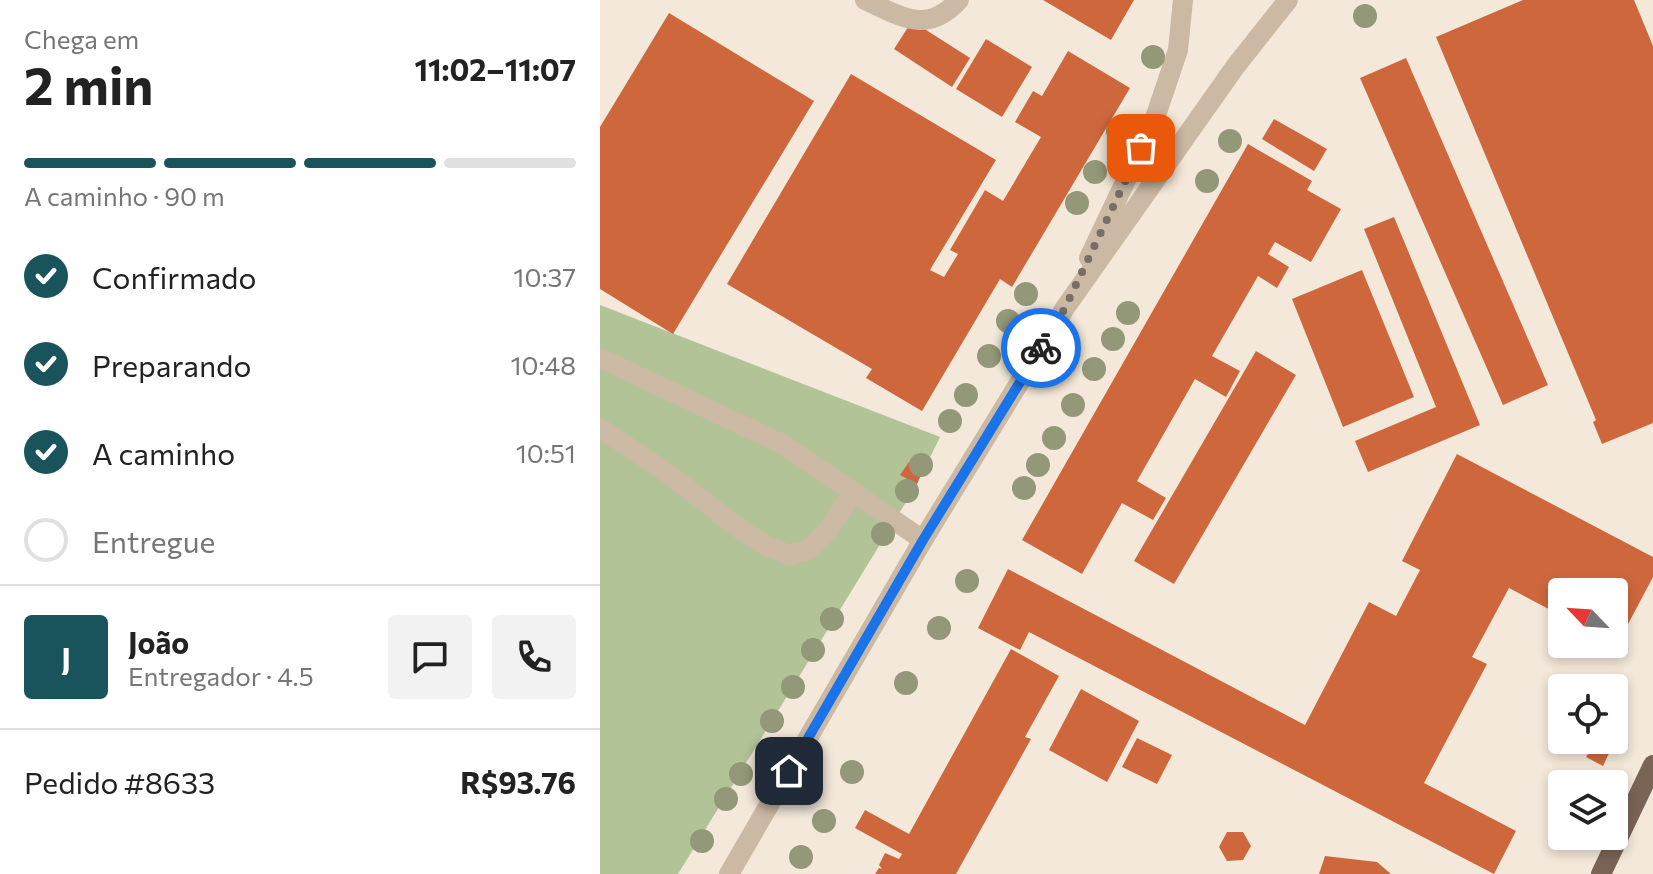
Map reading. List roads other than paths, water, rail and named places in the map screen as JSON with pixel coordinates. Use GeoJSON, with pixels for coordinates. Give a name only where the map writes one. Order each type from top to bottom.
{"type":"FeatureCollection","features":[{"type":"Feature","properties":{"kind":"main road"},"geometry":{"type":"LineString","coordinates":[[1601,874],[1653,765]]}},
{"type":"Feature","properties":{"kind":"street"},"geometry":{"type":"LineString","coordinates":[[865,0],[905,18],[928,21],[948,12],[959,0]]}},
{"type":"Feature","properties":{"kind":"street"},"geometry":{"type":"LineString","coordinates":[[1065,308],[1154,121],[1178,50],[1183,0]]}},
{"type":"Feature","properties":{"kind":"street"},"geometry":{"type":"LineString","coordinates":[[729,874],[923,540],[1065,308],[1235,67],[1288,0]]}},
{"type":"Feature","properties":{"kind":"street"},"geometry":{"type":"LineString","coordinates":[[600,358],[782,444],[923,540]]}},
{"type":"Feature","properties":{"kind":"street"},"geometry":{"type":"LineString","coordinates":[[600,428],[663,470],[744,532],[768,547],[790,555],[808,550],[827,531],[853,494]]}}]}
